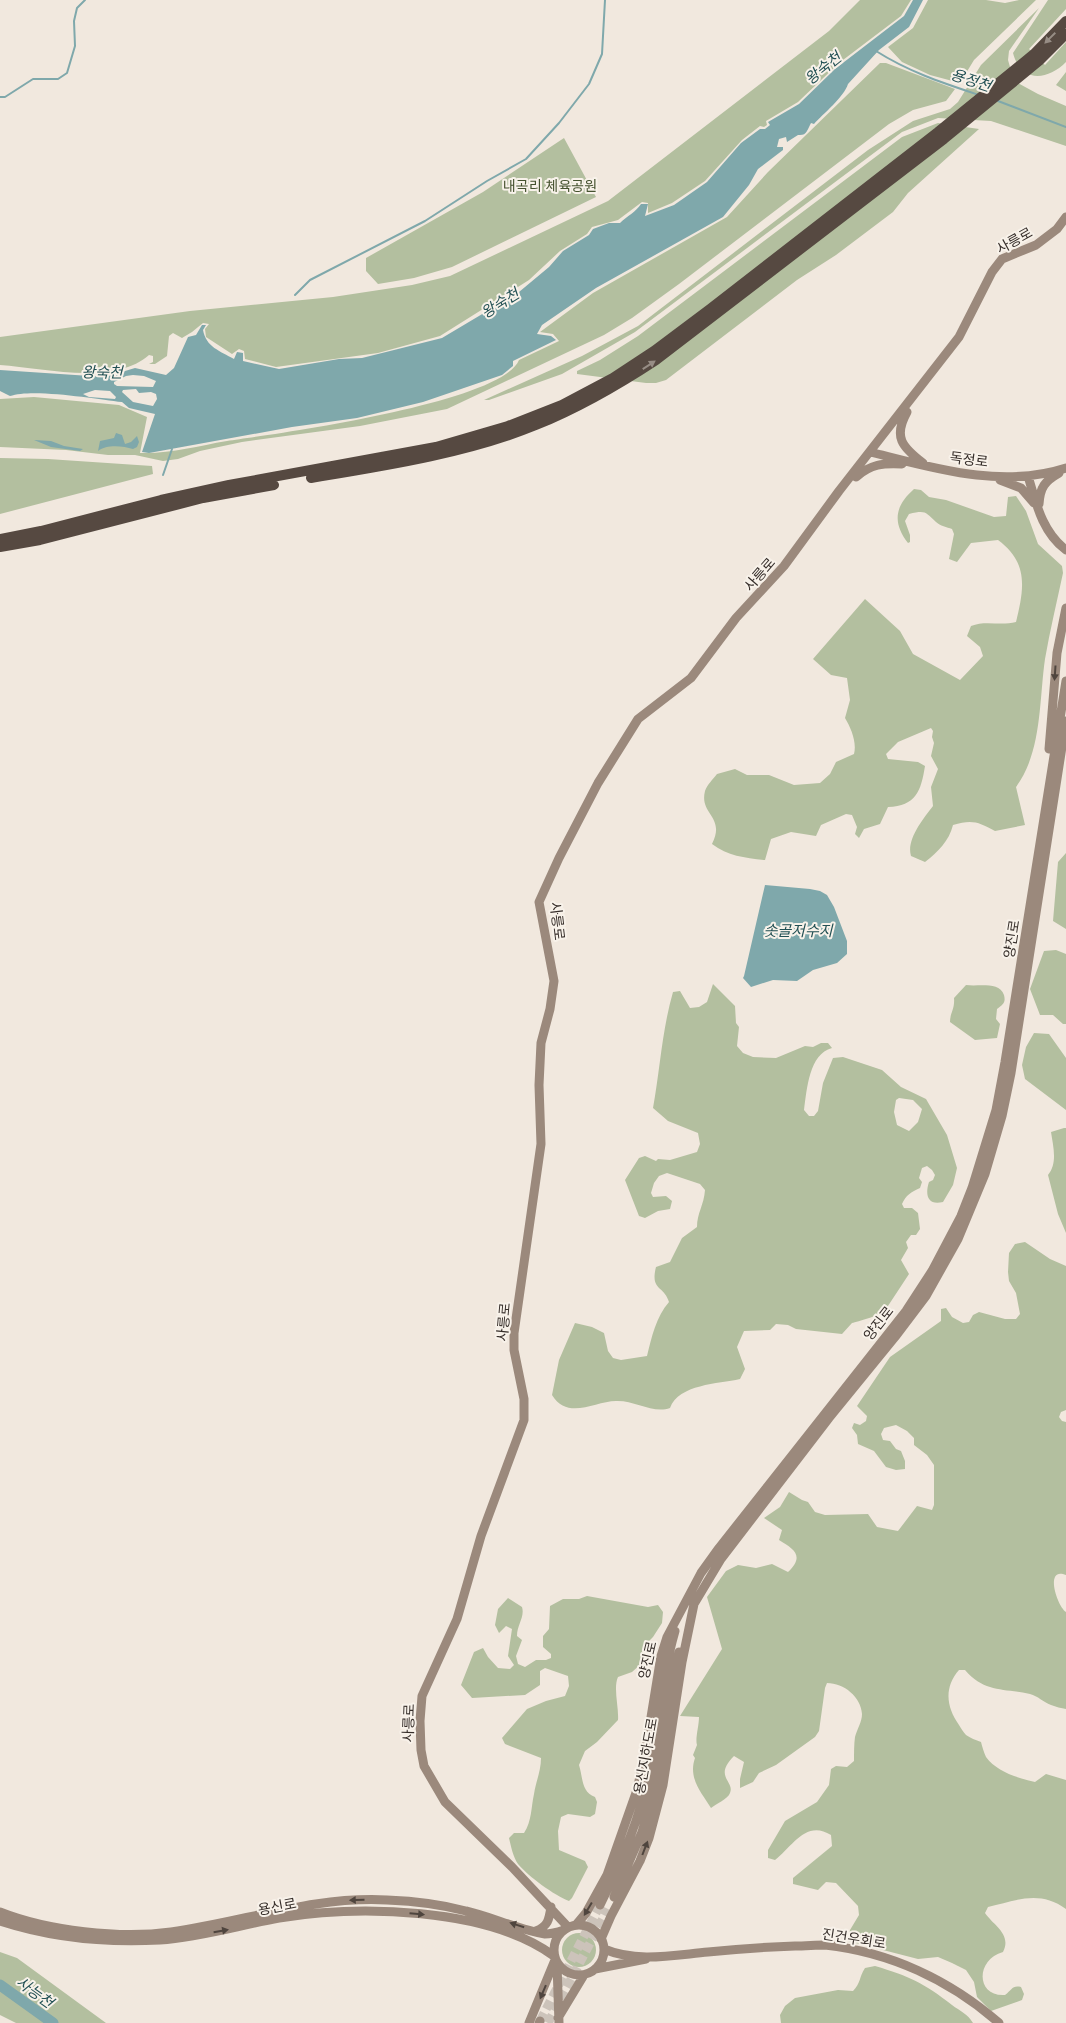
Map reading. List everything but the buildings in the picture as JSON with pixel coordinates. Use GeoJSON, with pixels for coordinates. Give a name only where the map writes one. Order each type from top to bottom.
{"type":"FeatureCollection","features":[{"type":"Feature","properties":{"kind":"highway"},"geometry":{"type":"LineString","coordinates":[[1036,58],[1066,21]]}},
{"type":"Feature","properties":{"kind":"highway"},"geometry":{"type":"LineString","coordinates":[[0,547],[40,540],[203,498],[360,470],[458,449],[536,425],[596,397],[656,360],[941,136],[1066,34]]}},
{"type":"Feature","properties":{"kind":"highway"},"geometry":{"type":"LineString","coordinates":[[0,539],[41,531],[229,485],[436,447],[508,426],[562,405],[613,378],[654,351],[941,136]]}},
{"type":"Feature","properties":{"kind":"main road","name":"사릉로"},"geometry":{"type":"LineString","coordinates":[[551,1907],[444,1802],[424,1766],[421,1750],[420,1721],[422,1696],[457,1618],[481,1536],[524,1420],[524,1399],[514,1350],[514,1333],[541,1144],[539,1085],[541,1043],[550,1009],[554,981],[539,902],[558,858],[598,784],[638,719],[691,678],[736,618],[784,566],[839,491],[959,338],[992,272],[1002,259],[1036,245],[1057,230],[1066,217]]}},
{"type":"Feature","properties":{"kind":"main road"},"geometry":{"type":"LineString","coordinates":[[920,390],[901,425],[900,436],[906,449],[927,466]]}},
{"type":"Feature","properties":{"kind":"main road","name":"독정로"},"geometry":{"type":"LineString","coordinates":[[870,452],[975,475],[1028,476],[1066,469]]}},
{"type":"Feature","properties":{"kind":"main road"},"geometry":{"type":"LineString","coordinates":[[839,491],[864,470],[876,464],[927,466]]}},
{"type":"Feature","properties":{"kind":"main road"},"geometry":{"type":"LineString","coordinates":[[1039,511],[1040,492],[1044,483],[1066,469]]}},
{"type":"Feature","properties":{"kind":"main road"},"geometry":{"type":"LineString","coordinates":[[975,475],[1017,485],[1031,498],[1051,535],[1066,550]]}},
{"type":"Feature","properties":{"kind":"main road"},"geometry":{"type":"LineString","coordinates":[[1028,476],[1039,511]]}},
{"type":"Feature","properties":{"kind":"main road"},"geometry":{"type":"LineString","coordinates":[[1045,812],[1057,653],[1066,608]]}},
{"type":"Feature","properties":{"kind":"main road","name":"양진로"},"geometry":{"type":"LineString","coordinates":[[569,1928],[586,1913],[607,1875],[637,1790],[645,1754],[661,1656],[667,1637],[702,1573],[719,1548],[919,1293],[961,1216],[984,1153],[996,1110],[1066,681]]}},
{"type":"Feature","properties":{"kind":"main road","name":"양진로"},"geometry":{"type":"LineString","coordinates":[[601,1939],[640,1861],[649,1838],[663,1785],[680,1671],[694,1604],[721,1558],[926,1296],[958,1239],[985,1174],[1006,1099],[1066,721]]}},
{"type":"Feature","properties":{"kind":"main road"},"geometry":{"type":"LineString","coordinates":[[1050,827],[1066,758]]}},
{"type":"Feature","properties":{"kind":"main road","name":"용신지하도로"},"geometry":{"type":"LineString","coordinates":[[681,1614],[665,1667],[651,1767],[644,1797],[635,1827],[604,1907],[632,1858],[650,1804],[659,1769],[674,1669],[685,1627],[694,1604]]}},
{"type":"Feature","properties":{"kind":"main road"},"geometry":{"type":"LineString","coordinates":[[0,1912],[53,1927],[147,1934],[196,1928],[286,1908],[326,1902],[384,1900],[464,1910],[547,1934],[569,1928],[591,1928],[601,1939],[604,1948],[602,1960],[595,1969],[584,1975],[558,2021]]}},
{"type":"Feature","properties":{"kind":"main road"},"geometry":{"type":"LineString","coordinates":[[551,1907],[569,1928]]}},
{"type":"Feature","properties":{"kind":"main road"},"geometry":{"type":"LineString","coordinates":[[536,1931],[549,1921],[551,1907]]}},
{"type":"Feature","properties":{"kind":"main road","name":"용신로"},"geometry":{"type":"LineString","coordinates":[[0,1921],[22,1928],[63,1936],[111,1941],[154,1940],[223,1931],[309,1914],[344,1911],[382,1911],[434,1915],[478,1924],[529,1940],[555,1960]]}},
{"type":"Feature","properties":{"kind":"main road"},"geometry":{"type":"LineString","coordinates":[[558,2021],[555,1941],[569,1928]]}},
{"type":"Feature","properties":{"kind":"main road","name":"진건우회로"},"geometry":{"type":"LineString","coordinates":[[595,1969],[656,1957],[774,1946],[824,1945],[868,1952],[894,1960],[922,1972],[957,1991],[999,2023]]}},
{"type":"Feature","properties":{"kind":"main road","name":"진건우회로"},"geometry":{"type":"LineString","coordinates":[[604,1948],[623,1956],[656,1957]]}},
{"type":"Feature","properties":{"kind":"main road"},"geometry":{"type":"LineString","coordinates":[[555,1960],[568,1974],[584,1975]]}},
{"type":"Feature","properties":{"kind":"main road"},"geometry":{"type":"LineString","coordinates":[[530,2023],[555,1960]]}},
{"type":"Feature","properties":{"kind":"green space"},"geometry":{"type":"Polygon","coordinates":[[[860,0],[911,0],[901,16],[839,63],[798,102],[766,121],[767,125],[764,127],[760,126],[742,140],[705,181],[672,203],[648,213],[648,203],[642,202],[618,220],[592,227],[587,234],[560,251],[529,280],[440,336],[378,353],[276,367],[245,359],[244,351],[239,349],[232,354],[206,337],[205,329],[209,324],[203,323],[182,338],[173,333],[169,336],[167,356],[155,364],[149,364],[153,362],[153,356],[149,355],[134,364],[117,370],[98,373],[78,373],[0,365],[0,337],[190,311],[333,297],[412,285],[450,276],[608,201],[829,31],[860,0]]]}},
{"type":"Feature","properties":{"kind":"green space"},"geometry":{"type":"Polygon","coordinates":[[[928,0],[986,0],[1005,3],[1019,0],[1036,0],[974,60],[960,83],[930,75],[902,62],[888,47],[913,28],[928,0]]]}},
{"type":"Feature","properties":{"kind":"green space"},"geometry":{"type":"Polygon","coordinates":[[[1048,0],[1066,0],[1066,9],[1029,49],[1045,65],[1066,42],[1066,62],[1051,73],[1035,76],[1022,70],[1013,53],[1048,0]]]}},
{"type":"Feature","properties":{"kind":"green space"},"geometry":{"type":"Polygon","coordinates":[[[1039,8],[1009,51],[1008,60],[1014,81],[1066,106],[1066,146],[991,121],[938,118],[902,132],[635,332],[562,374],[489,400],[484,400],[582,356],[638,326],[868,150],[913,121],[950,109],[958,102],[981,65],[1039,8]]]}},
{"type":"Feature","properties":{"kind":"green space"},"geometry":{"type":"Polygon","coordinates":[[[880,63],[886,63],[955,89],[946,101],[913,110],[889,124],[632,318],[604,335],[447,409],[360,426],[242,442],[200,451],[178,459],[163,461],[135,455],[108,455],[66,450],[0,447],[0,399],[34,397],[119,405],[147,417],[140,453],[151,453],[336,424],[432,403],[473,390],[504,376],[519,360],[559,341],[553,334],[540,332],[593,293],[727,217],[768,172],[880,63]]]}},
{"type":"Feature","properties":{"kind":"green space"},"geometry":{"type":"Polygon","coordinates":[[[1066,72],[1066,91],[1056,85],[1066,72]]]}},
{"type":"Feature","properties":{"kind":"green space"},"geometry":{"type":"Polygon","coordinates":[[[938,123],[979,129],[908,193],[893,212],[836,255],[797,280],[666,380],[646,383],[577,374],[577,371],[600,360],[638,336],[902,137],[938,123]]]}},
{"type":"Feature","properties":{"kind":"green space","name":"내곡리 체육공원"},"geometry":{"type":"Polygon","coordinates":[[[564,138],[596,197],[452,267],[414,278],[378,284],[366,271],[366,258],[483,192],[564,138]]]}},
{"type":"Feature","properties":{"kind":"green space"},"geometry":{"type":"Polygon","coordinates":[[[0,458],[48,459],[152,466],[153,474],[0,514],[0,458]]]}},
{"type":"Feature","properties":{"kind":"green space"},"geometry":{"type":"Polygon","coordinates":[[[914,489],[921,490],[929,497],[946,500],[994,517],[1006,516],[1008,497],[1016,496],[1026,511],[1038,544],[1062,566],[1063,573],[1045,659],[1035,742],[1031,758],[1016,787],[1025,825],[995,831],[975,822],[960,823],[953,825],[949,836],[942,846],[925,862],[911,856],[910,850],[913,837],[920,823],[933,806],[931,787],[938,769],[931,756],[934,743],[931,728],[898,742],[886,754],[888,759],[918,762],[925,766],[919,790],[905,804],[888,807],[880,824],[864,829],[859,838],[855,834],[857,827],[852,815],[846,814],[821,825],[816,836],[791,832],[771,839],[765,860],[737,856],[718,848],[712,844],[716,827],[704,799],[706,789],[717,774],[735,769],[747,775],[769,775],[794,785],[820,783],[830,774],[836,762],[854,754],[853,735],[845,718],[850,700],[847,678],[831,675],[813,659],[865,599],[900,631],[913,654],[960,680],[983,656],[980,647],[967,636],[971,626],[982,623],[1016,622],[1021,598],[1022,577],[1015,558],[998,540],[971,543],[957,562],[949,559],[954,534],[952,529],[939,524],[922,512],[909,514],[905,521],[910,535],[910,542],[908,543],[900,528],[898,514],[903,502],[914,489]]]}},
{"type":"Feature","properties":{"kind":"green space"},"geometry":{"type":"Polygon","coordinates":[[[1066,853],[1066,929],[1053,921],[1058,862],[1066,853]]]}},
{"type":"Feature","properties":{"kind":"green space"},"geometry":{"type":"Polygon","coordinates":[[[1056,950],[1066,954],[1066,1024],[1063,1024],[1053,1015],[1040,1015],[1030,989],[1044,951],[1056,950]]]}},
{"type":"Feature","properties":{"kind":"green space"},"geometry":{"type":"Polygon","coordinates":[[[713,984],[735,1006],[736,1023],[739,1027],[737,1046],[743,1053],[753,1057],[776,1058],[805,1046],[813,1047],[821,1043],[828,1043],[832,1048],[818,1057],[810,1073],[804,1110],[809,1116],[814,1116],[818,1111],[823,1083],[833,1058],[843,1057],[882,1070],[901,1087],[926,1099],[947,1135],[957,1168],[953,1185],[943,1202],[930,1201],[927,1195],[928,1186],[935,1175],[927,1166],[922,1168],[919,1178],[922,1182],[920,1188],[909,1194],[902,1204],[904,1208],[912,1208],[918,1213],[920,1229],[916,1235],[911,1235],[906,1242],[908,1248],[901,1260],[909,1274],[884,1312],[852,1323],[842,1334],[796,1329],[788,1325],[776,1324],[770,1330],[744,1331],[737,1347],[745,1369],[740,1379],[700,1386],[690,1390],[675,1400],[670,1408],[650,1408],[623,1401],[608,1402],[582,1408],[566,1407],[558,1403],[552,1395],[559,1360],[575,1323],[592,1327],[604,1333],[608,1351],[613,1358],[621,1360],[647,1356],[658,1320],[669,1302],[656,1284],[656,1267],[670,1262],[682,1238],[697,1227],[705,1190],[700,1184],[667,1173],[659,1176],[654,1183],[651,1193],[653,1197],[666,1196],[672,1201],[670,1209],[658,1211],[645,1218],[639,1216],[625,1180],[639,1158],[645,1156],[656,1161],[658,1159],[670,1160],[697,1152],[700,1144],[698,1133],[668,1121],[653,1108],[669,1006],[673,992],[680,991],[690,1008],[699,1007],[707,1002],[713,984]],[[899,1098],[896,1100],[894,1112],[897,1125],[909,1131],[918,1122],[922,1109],[913,1100],[899,1098]]]}},
{"type":"Feature","properties":{"kind":"green space"},"geometry":{"type":"Polygon","coordinates":[[[966,985],[993,986],[998,988],[1004,995],[1004,1003],[997,1009],[996,1019],[1000,1024],[997,1038],[975,1040],[950,1022],[954,998],[966,985]]]}},
{"type":"Feature","properties":{"kind":"green space"},"geometry":{"type":"Polygon","coordinates":[[[1034,1033],[1049,1034],[1066,1058],[1066,1110],[1025,1079],[1022,1065],[1026,1047],[1034,1033]]]}},
{"type":"Feature","properties":{"kind":"green space"},"geometry":{"type":"Polygon","coordinates":[[[1066,1128],[1066,1233],[1058,1214],[1048,1175],[1054,1160],[1051,1132],[1066,1128]]]}},
{"type":"Feature","properties":{"kind":"green space"},"geometry":{"type":"Polygon","coordinates":[[[1025,1242],[1050,1259],[1066,1266],[1066,1410],[1061,1412],[1059,1417],[1062,1421],[1066,1422],[1066,1575],[1059,1574],[1055,1576],[1054,1588],[1059,1602],[1066,1612],[1066,1709],[1051,1705],[1030,1694],[987,1686],[980,1683],[965,1670],[959,1670],[954,1677],[948,1697],[951,1711],[963,1731],[966,1735],[981,1742],[986,1757],[996,1767],[1015,1776],[1035,1782],[1046,1774],[1066,1780],[1066,1909],[1056,1903],[1038,1898],[1028,1898],[988,1907],[985,1913],[1004,1935],[1005,1946],[1003,1952],[987,1962],[983,1977],[984,1984],[995,1994],[1005,1995],[1014,1987],[1021,1987],[1024,1994],[1022,2000],[991,2011],[977,1997],[974,1982],[966,1970],[952,1963],[938,1957],[918,1959],[848,1941],[850,1930],[859,1915],[858,1906],[836,1883],[826,1882],[818,1890],[793,1884],[793,1878],[832,1846],[831,1835],[814,1830],[807,1832],[775,1860],[768,1858],[768,1850],[785,1821],[817,1802],[829,1785],[831,1769],[836,1766],[847,1767],[854,1761],[855,1737],[862,1714],[859,1702],[850,1692],[840,1685],[827,1683],[819,1731],[815,1737],[776,1765],[759,1773],[753,1782],[740,1788],[744,1762],[734,1756],[725,1769],[726,1778],[731,1789],[730,1793],[711,1808],[694,1778],[693,1772],[695,1758],[693,1755],[697,1745],[699,1717],[680,1716],[722,1649],[707,1597],[726,1571],[738,1565],[756,1568],[772,1564],[788,1572],[796,1562],[796,1553],[779,1540],[782,1530],[764,1518],[780,1507],[789,1492],[808,1502],[815,1512],[825,1515],[868,1514],[877,1527],[898,1531],[917,1506],[932,1510],[934,1505],[934,1465],[927,1455],[914,1445],[914,1438],[907,1431],[896,1425],[884,1428],[881,1434],[883,1440],[890,1441],[896,1449],[901,1451],[905,1461],[905,1469],[896,1470],[886,1467],[874,1451],[858,1444],[857,1435],[852,1428],[854,1423],[860,1425],[866,1421],[867,1416],[857,1406],[890,1357],[941,1321],[941,1309],[946,1308],[952,1317],[963,1323],[969,1322],[973,1315],[979,1312],[1005,1319],[1016,1319],[1020,1314],[1016,1293],[1009,1281],[1009,1253],[1015,1244],[1025,1242]]]}},
{"type":"Feature","properties":{"kind":"green space"},"geometry":{"type":"Polygon","coordinates":[[[587,1596],[648,1607],[658,1605],[663,1612],[662,1623],[653,1637],[643,1647],[641,1664],[632,1672],[618,1677],[616,1687],[618,1720],[597,1742],[585,1751],[579,1765],[583,1784],[587,1792],[595,1797],[597,1802],[595,1814],[590,1817],[568,1814],[561,1817],[558,1831],[559,1850],[585,1861],[588,1867],[569,1901],[556,1895],[535,1880],[518,1864],[512,1851],[509,1838],[514,1833],[524,1833],[529,1824],[541,1758],[505,1744],[502,1738],[527,1709],[565,1696],[569,1686],[568,1676],[545,1668],[540,1671],[540,1685],[525,1695],[472,1698],[461,1685],[474,1652],[483,1648],[498,1668],[510,1669],[514,1665],[508,1656],[512,1629],[506,1626],[499,1633],[495,1625],[498,1609],[508,1598],[522,1607],[523,1611],[517,1636],[522,1640],[516,1656],[518,1664],[525,1667],[536,1660],[551,1658],[551,1654],[543,1647],[543,1636],[549,1629],[550,1606],[563,1599],[579,1599],[587,1596]]]}},
{"type":"Feature","properties":{"kind":"green space"},"geometry":{"type":"Polygon","coordinates":[[[579,1933],[591,1938],[596,1950],[591,1962],[579,1967],[567,1962],[562,1950],[567,1938],[579,1933]]]}},
{"type":"Feature","properties":{"kind":"green space"},"geometry":{"type":"Polygon","coordinates":[[[0,1952],[17,1958],[106,2023],[16,2023],[0,2015],[0,1952]]]}},
{"type":"Feature","properties":{"kind":"green space"},"geometry":{"type":"Polygon","coordinates":[[[875,1966],[907,1977],[933,1991],[969,2017],[973,2023],[781,2023],[780,2015],[785,2006],[795,1998],[838,1990],[853,1991],[865,1968],[875,1966]]]}},
{"type":"Feature","properties":{"kind":"water"},"geometry":{"type":"Polygon","coordinates":[[[913,0],[923,0],[909,27],[879,50],[848,84],[833,105],[814,124],[811,123],[805,133],[787,142],[786,137],[779,139],[777,147],[783,147],[783,150],[758,169],[749,185],[723,217],[596,288],[542,325],[537,334],[551,336],[556,340],[513,361],[513,366],[502,375],[423,402],[357,418],[292,427],[149,453],[142,452],[155,414],[129,408],[122,402],[34,393],[10,396],[0,391],[0,370],[105,377],[135,368],[166,375],[174,368],[188,337],[196,335],[202,325],[206,325],[203,330],[207,341],[219,351],[234,359],[237,352],[243,353],[243,361],[279,369],[339,359],[362,358],[442,338],[519,292],[549,267],[563,251],[589,235],[593,229],[609,223],[620,223],[641,204],[648,204],[645,216],[674,205],[707,182],[741,143],[760,129],[765,129],[770,125],[768,122],[799,104],[835,69],[904,16],[913,0]],[[126,376],[114,382],[114,384],[117,386],[153,387],[156,381],[144,376],[126,376]],[[136,389],[123,390],[122,392],[133,402],[153,406],[157,399],[156,394],[151,392],[139,393],[136,389]],[[95,390],[83,394],[89,397],[115,399],[116,397],[110,391],[95,390]]]}},
{"type":"Feature","properties":{"kind":"water"},"geometry":{"type":"Polygon","coordinates":[[[116,433],[122,435],[125,444],[131,442],[137,436],[139,442],[137,447],[133,449],[110,446],[98,451],[100,441],[114,438],[116,433]]]}},
{"type":"Feature","properties":{"kind":"water"},"geometry":{"type":"Polygon","coordinates":[[[34,440],[51,441],[64,446],[83,449],[80,451],[51,447],[34,440]]]}},
{"type":"Feature","properties":{"kind":"water","name":"솟골저수지"},"geometry":{"type":"Polygon","coordinates":[[[765,885],[810,889],[827,895],[834,907],[847,941],[847,954],[837,963],[813,970],[797,981],[773,980],[751,987],[743,978],[765,885]]]}},
{"type":"Feature","properties":{"kind":"waterway"},"geometry":{"type":"LineString","coordinates":[[0,97],[5,97],[33,79],[58,79],[67,73],[75,46],[74,21],[77,8],[85,0]]}},
{"type":"Feature","properties":{"kind":"waterway"},"geometry":{"type":"LineString","coordinates":[[295,295],[310,280],[425,221],[487,181],[526,159],[559,123],[589,84],[602,54],[605,0]]}},
{"type":"Feature","properties":{"kind":"waterway","name":"용정천"},"geometry":{"type":"LineString","coordinates":[[876,51],[914,71],[979,95]]}},
{"type":"Feature","properties":{"kind":"waterway","name":"용정천"},"geometry":{"type":"LineString","coordinates":[[998,101],[1066,127]]}},
{"type":"Feature","properties":{"kind":"waterway"},"geometry":{"type":"LineString","coordinates":[[163,475],[172,449]]}},
{"type":"Feature","properties":{"kind":"waterway","name":"사능천"},"geometry":{"type":"LineString","coordinates":[[0,1985],[53,2023]]}},
{"type":"Feature","properties":{"kind":"tunnel"},"geometry":{"type":"LineString","coordinates":[[540,2021],[600,1905]]}},
{"type":"Feature","properties":{"kind":"tunnel"},"geometry":{"type":"LineString","coordinates":[[548,2023],[608,1909]]}},
{"type":"Feature","properties":{"kind":"water label","name":"왕숙천"},"geometry":{"type":"Point","coordinates":[823,68]}},
{"type":"Feature","properties":{"kind":"water label","name":"왕숙천"},"geometry":{"type":"Point","coordinates":[500,303]}},
{"type":"Feature","properties":{"kind":"water label","name":"왕숙천"},"geometry":{"type":"Point","coordinates":[102,372]}}]}
